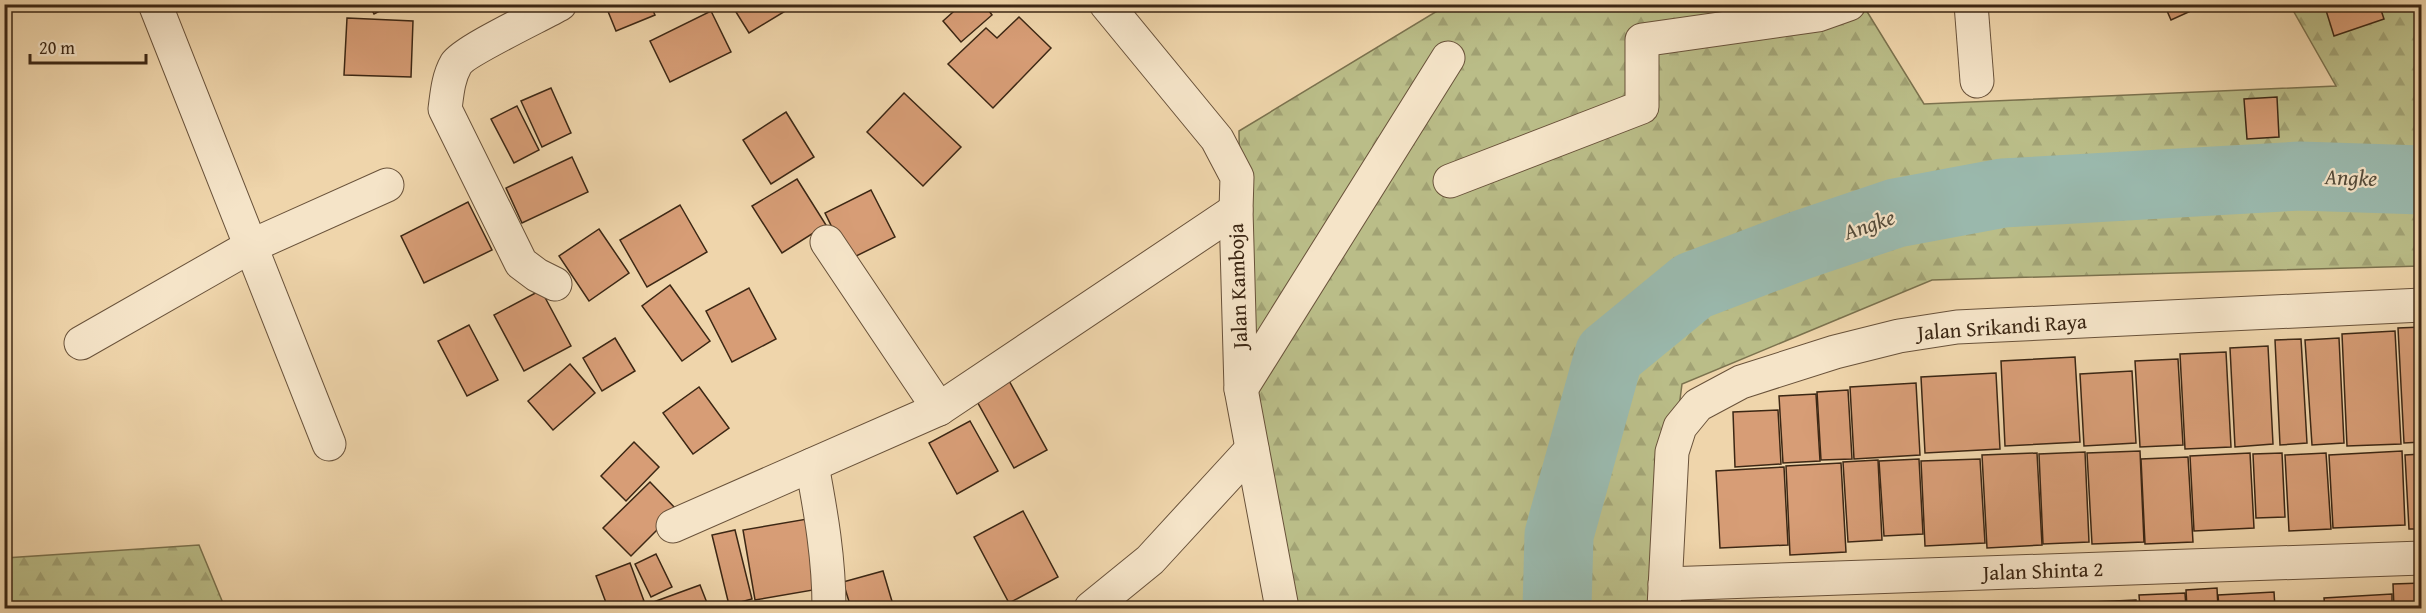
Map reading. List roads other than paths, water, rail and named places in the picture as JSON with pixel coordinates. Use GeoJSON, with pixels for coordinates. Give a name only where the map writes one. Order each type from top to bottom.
{"type":"FeatureCollection","features":[{"type":"Feature","properties":{"kind":"street"},"geometry":{"type":"LineString","coordinates":[[155,4],[328,444]]}},
{"type":"Feature","properties":{"kind":"street"},"geometry":{"type":"LineString","coordinates":[[555,284],[537,275],[521,263],[445,109],[448,84],[457,63],[471,52],[560,4]]}},
{"type":"Feature","properties":{"kind":"street","name":"Jalan Kamboja"},"geometry":{"type":"LineString","coordinates":[[1106,4],[1217,139],[1237,177],[1241,389],[1282,609]]}},
{"type":"Feature","properties":{"kind":"street"},"geometry":{"type":"LineString","coordinates":[[1450,181],[1642,107],[1642,40],[1818,15],[1850,4]]}},
{"type":"Feature","properties":{"kind":"street"},"geometry":{"type":"LineString","coordinates":[[1971,4],[1977,81]]}},
{"type":"Feature","properties":{"kind":"street"},"geometry":{"type":"LineString","coordinates":[[1241,389],[1448,58]]}},
{"type":"Feature","properties":{"kind":"street"},"geometry":{"type":"LineString","coordinates":[[81,343],[251,246],[387,185]]}},
{"type":"Feature","properties":{"kind":"street"},"geometry":{"type":"LineString","coordinates":[[673,526],[939,409],[1236,210]]}},
{"type":"Feature","properties":{"kind":"street"},"geometry":{"type":"LineString","coordinates":[[827,242],[939,409]]}},
{"type":"Feature","properties":{"kind":"street","name":"Jalan Srikandi Raya"},"geometry":{"type":"LineString","coordinates":[[1664,596],[1672,452],[1680,427],[1698,405],[1741,382],[1846,349],[1899,336],[1957,327],[2421,305]]}},
{"type":"Feature","properties":{"kind":"street"},"geometry":{"type":"LineString","coordinates":[[1091,609],[1150,560],[1252,449]]}},
{"type":"Feature","properties":{"kind":"street"},"geometry":{"type":"LineString","coordinates":[[812,465],[825,534],[829,609]]}},
{"type":"Feature","properties":{"kind":"street","name":"Jalan Shinta 2"},"geometry":{"type":"LineString","coordinates":[[1664,596],[2421,558]]}},
{"type":"Feature","properties":{"kind":"waterway","name":"Angke"},"geometry":{"type":"LineString","coordinates":[[1557,608],[1559,535],[1609,355],[1693,286],[1801,245],[1896,213],[2003,193],[2300,176],[2422,180]]}}]}
